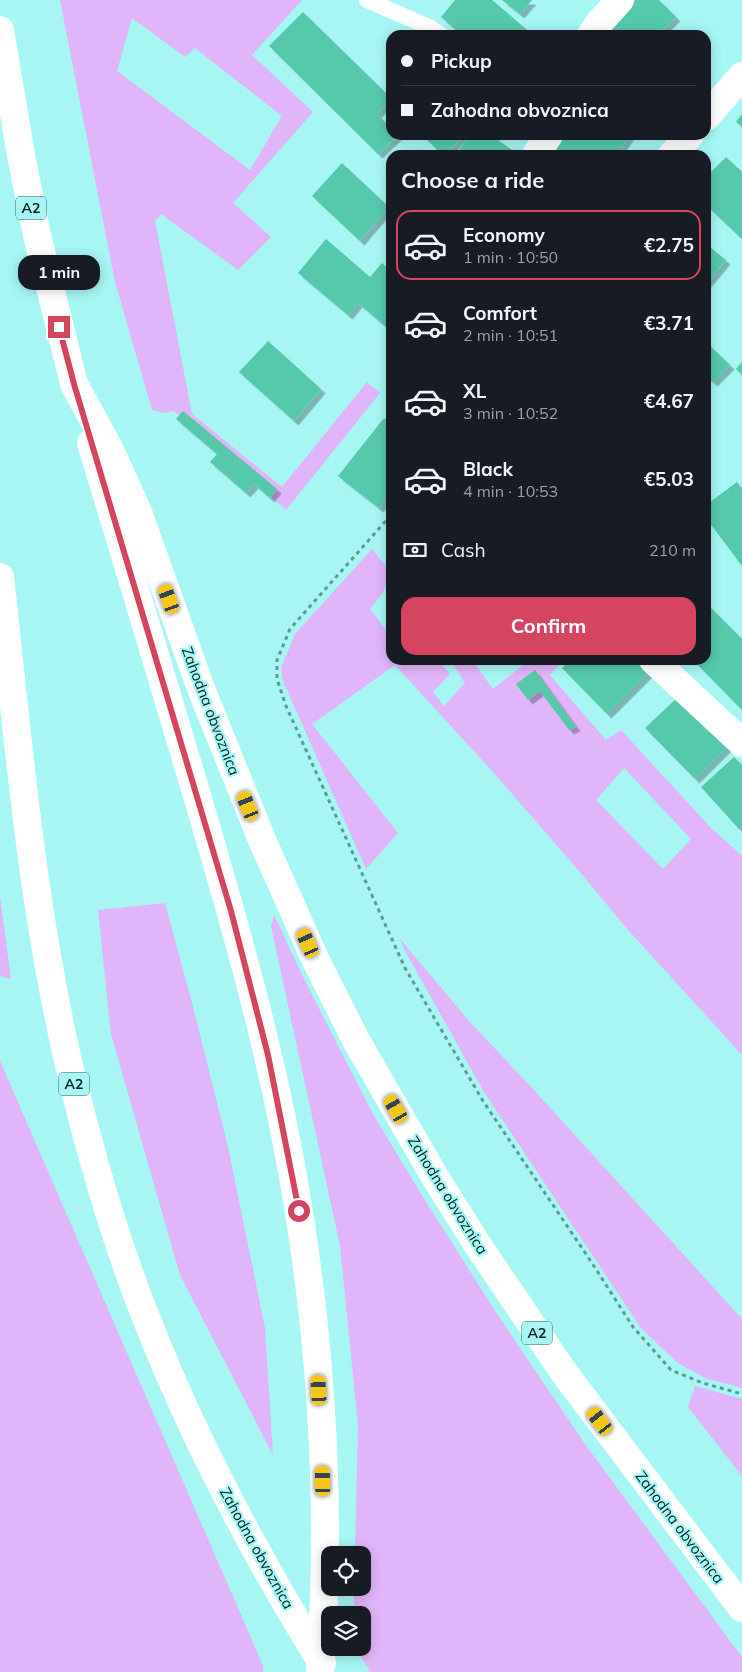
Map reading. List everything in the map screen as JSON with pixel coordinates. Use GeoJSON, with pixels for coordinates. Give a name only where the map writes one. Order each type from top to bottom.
{"type":"FeatureCollection","features":[{"type":"Feature","properties":{"kind":"main road"},"geometry":{"type":"LineString","coordinates":[[594,30],[620,0]]}},
{"type":"Feature","properties":{"kind":"main road","name":"Zahodna obvoznica"},"geometry":{"type":"LineString","coordinates":[[0,30],[20,156],[36,231],[74,384],[110,450],[138,512],[200,686],[262,840],[316,961],[357,1042],[435,1177],[477,1244],[565,1374],[742,1608]]}},
{"type":"Feature","properties":{"kind":"main road"},"geometry":{"type":"LineString","coordinates":[[711,111],[742,76]]}},
{"type":"Feature","properties":{"kind":"main road"},"geometry":{"type":"LineString","coordinates":[[676,150],[686,140]]}},
{"type":"Feature","properties":{"kind":"main road"},"geometry":{"type":"LineString","coordinates":[[74,384],[231,911],[268,1055],[285,1134],[299,1211],[318,1370],[324,1529],[320,1672]]}},
{"type":"Feature","properties":{"kind":"main road","name":"Zahodna obvoznica"},"geometry":{"type":"LineString","coordinates":[[0,577],[43,928],[74,1088],[99,1178],[144,1314],[206,1454],[260,1560],[327,1672]]}},
{"type":"Feature","properties":{"kind":"main road"},"geometry":{"type":"LineString","coordinates":[[658,665],[742,743]]}},
{"type":"Feature","properties":{"kind":"lane"},"geometry":{"type":"LineString","coordinates":[[367,0],[434,30]]}},
{"type":"Feature","properties":{"kind":"path"},"geometry":{"type":"LineString","coordinates":[[386,521],[290,629],[277,660],[277,679],[286,706],[405,968],[483,1101],[633,1327],[671,1370],[703,1383],[742,1394]]}},
{"type":"Feature","properties":{"kind":"shaded area"},"geometry":{"type":"Polygon","coordinates":[[[60,0],[302,0],[252,55],[313,112],[233,203],[271,237],[238,270],[161,214],[155,221],[192,414],[282,487],[367,382],[380,393],[286,510],[174,411],[164,413],[152,410],[115,282],[60,0]],[[132,18],[117,71],[250,170],[282,116],[195,48],[185,57],[132,18]]]}},
{"type":"Feature","properties":{"kind":"shaded area"},"geometry":{"type":"Polygon","coordinates":[[[372,549],[386,566],[386,583],[384,591],[370,609],[386,630],[386,665],[395,665],[312,724],[398,833],[366,869],[283,681],[281,668],[295,634],[372,549]]]}},
{"type":"Feature","properties":{"kind":"shaded area"},"geometry":{"type":"Polygon","coordinates":[[[395,665],[442,665],[450,674],[433,692],[444,706],[465,683],[453,665],[476,665],[493,689],[523,665],[559,665],[550,675],[606,740],[621,730],[711,828],[742,856],[742,1055],[628,930],[493,772],[395,665]],[[624,768],[596,800],[663,869],[691,839],[624,768]]]}},
{"type":"Feature","properties":{"kind":"shaded area"},"geometry":{"type":"Polygon","coordinates":[[[0,897],[11,979],[0,976],[0,897]]]}},
{"type":"Feature","properties":{"kind":"shaded area"},"geometry":{"type":"Polygon","coordinates":[[[165,903],[228,1147],[265,1328],[273,1455],[180,1275],[111,1034],[98,910],[165,903]]]}},
{"type":"Feature","properties":{"kind":"shaded area"},"geometry":{"type":"Polygon","coordinates":[[[274,915],[305,981],[373,1114],[421,1194],[499,1317],[587,1447],[742,1657],[742,1672],[370,1672],[361,1656],[371,1656],[371,1606],[354,1606],[354,1596],[371,1596],[371,1546],[355,1546],[358,1425],[340,1246],[271,926],[274,915]]]}},
{"type":"Feature","properties":{"kind":"shaded area"},"geometry":{"type":"Polygon","coordinates":[[[400,939],[470,1022],[742,1319],[742,1388],[705,1378],[678,1363],[641,1328],[484,1092],[400,939]]]}},
{"type":"Feature","properties":{"kind":"shaded area"},"geometry":{"type":"Polygon","coordinates":[[[0,1061],[263,1666],[263,1672],[0,1672],[0,1061]]]}},
{"type":"Feature","properties":{"kind":"shaded area"},"geometry":{"type":"Polygon","coordinates":[[[695,1386],[742,1399],[742,1476],[688,1407],[695,1386]]]}},
{"type":"Feature","properties":{"kind":"building"},"geometry":{"type":"Polygon","coordinates":[[[455,0],[492,0],[527,30],[456,30],[441,17],[455,0]]]}},
{"type":"Feature","properties":{"kind":"building"},"geometry":{"type":"Polygon","coordinates":[[[502,0],[532,0],[520,14],[502,0]]]}},
{"type":"Feature","properties":{"kind":"building"},"geometry":{"type":"Polygon","coordinates":[[[635,0],[659,0],[676,17],[662,30],[603,30],[635,0]]]}},
{"type":"Feature","properties":{"kind":"building"},"geometry":{"type":"Polygon","coordinates":[[[303,12],[386,93],[386,104],[377,114],[386,123],[386,140],[393,140],[378,154],[269,46],[303,12]]]}},
{"type":"Feature","properties":{"kind":"building"},"geometry":{"type":"Polygon","coordinates":[[[742,114],[742,127],[736,122],[742,114]]]}},
{"type":"Feature","properties":{"kind":"building"},"geometry":{"type":"Polygon","coordinates":[[[427,140],[459,140],[450,150],[438,150],[427,140]]]}},
{"type":"Feature","properties":{"kind":"building"},"geometry":{"type":"Polygon","coordinates":[[[466,140],[498,140],[512,150],[460,150],[466,140]]]}},
{"type":"Feature","properties":{"kind":"building"},"geometry":{"type":"Polygon","coordinates":[[[556,140],[626,140],[620,150],[550,150],[556,140]]]}},
{"type":"Feature","properties":{"kind":"building"},"geometry":{"type":"Polygon","coordinates":[[[726,157],[742,172],[742,239],[711,210],[711,172],[726,157]]]}},
{"type":"Feature","properties":{"kind":"building"},"geometry":{"type":"Polygon","coordinates":[[[342,163],[386,204],[386,211],[360,241],[312,196],[342,163]]]}},
{"type":"Feature","properties":{"kind":"building"},"geometry":{"type":"Polygon","coordinates":[[[326,239],[370,277],[382,263],[386,267],[386,327],[358,303],[348,315],[298,273],[326,239]]]}},
{"type":"Feature","properties":{"kind":"building"},"geometry":{"type":"Polygon","coordinates":[[[711,248],[726,260],[711,278],[711,248]]]}},
{"type":"Feature","properties":{"kind":"building"},"geometry":{"type":"Polygon","coordinates":[[[268,341],[321,389],[294,421],[239,372],[268,341]]]}},
{"type":"Feature","properties":{"kind":"building"},"geometry":{"type":"Polygon","coordinates":[[[711,347],[730,365],[713,382],[711,380],[711,347]]]}},
{"type":"Feature","properties":{"kind":"building"},"geometry":{"type":"Polygon","coordinates":[[[742,362],[742,375],[736,369],[742,362]]]}},
{"type":"Feature","properties":{"kind":"building"},"geometry":{"type":"Polygon","coordinates":[[[183,411],[277,489],[270,498],[254,484],[246,493],[210,462],[217,454],[176,419],[183,411]]]}},
{"type":"Feature","properties":{"kind":"building"},"geometry":{"type":"Polygon","coordinates":[[[384,418],[386,420],[386,499],[379,508],[338,476],[384,418]]]}},
{"type":"Feature","properties":{"kind":"building"},"geometry":{"type":"Polygon","coordinates":[[[737,482],[742,489],[742,566],[711,525],[711,501],[737,482]]]}},
{"type":"Feature","properties":{"kind":"building"},"geometry":{"type":"Polygon","coordinates":[[[711,608],[742,639],[742,710],[698,665],[711,665],[711,608]]]}},
{"type":"Feature","properties":{"kind":"building"},"geometry":{"type":"Polygon","coordinates":[[[565,665],[640,665],[648,673],[607,714],[562,668],[565,665]]]}},
{"type":"Feature","properties":{"kind":"building"},"geometry":{"type":"Polygon","coordinates":[[[535,670],[576,727],[569,730],[540,691],[528,700],[516,684],[535,670]]]}},
{"type":"Feature","properties":{"kind":"building"},"geometry":{"type":"Polygon","coordinates":[[[679,696],[728,746],[695,779],[645,728],[679,696]]]}},
{"type":"Feature","properties":{"kind":"building"},"geometry":{"type":"Polygon","coordinates":[[[734,757],[742,765],[742,826],[739,829],[701,787],[734,757]]]}},
{"type":"Feature","properties":{"kind":"route"},"geometry":{"type":"LineString","coordinates":[[59,327],[74,384],[231,911],[268,1055],[299,1211]]}}]}
